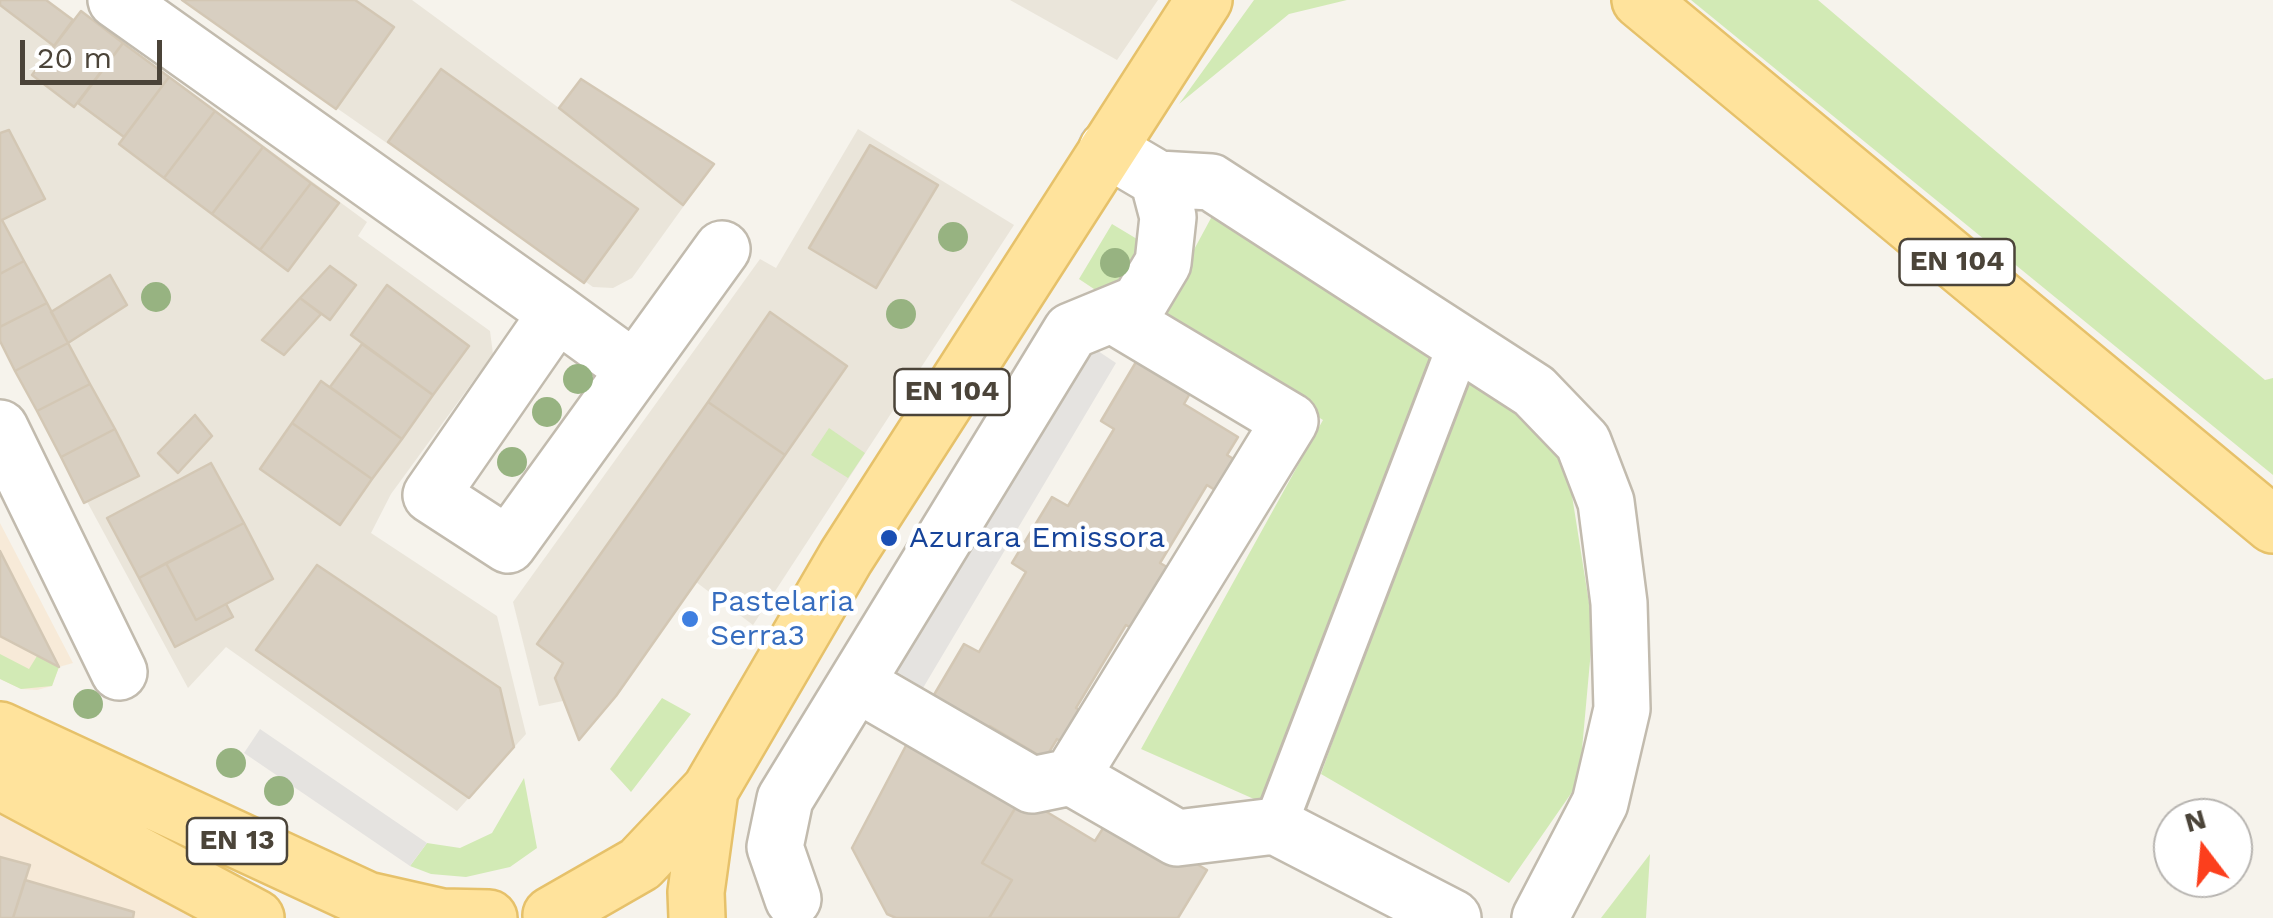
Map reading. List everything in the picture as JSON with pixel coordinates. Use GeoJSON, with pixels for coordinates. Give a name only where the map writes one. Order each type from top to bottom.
{"type":"FeatureCollection","features":[{"type":"Feature","properties":{"kind":"main road","name":"EN 104"},"geometry":{"type":"LineString","coordinates":[[548,917],[640,864],[710,790],[846,557],[1204,0]]}},
{"type":"Feature","properties":{"kind":"main road","name":"EN 104"},"geometry":{"type":"LineString","coordinates":[[1640,0],[2273,525]]}},
{"type":"Feature","properties":{"kind":"main road","name":"EN 13"},"geometry":{"type":"LineString","coordinates":[[0,730],[366,900],[442,917],[489,918]]}},
{"type":"Feature","properties":{"kind":"main road","name":"EN 13"},"geometry":{"type":"LineString","coordinates":[[0,782],[256,918]]}},
{"type":"Feature","properties":{"kind":"main road","name":"EN 104"},"geometry":{"type":"LineString","coordinates":[[698,918],[696,892],[710,790]]}},
{"type":"Feature","properties":{"kind":"street"},"geometry":{"type":"LineString","coordinates":[[116,0],[634,369]]}},
{"type":"Feature","properties":{"kind":"street"},"geometry":{"type":"LineString","coordinates":[[1107,149],[1158,179],[1211,182],[1534,391],[1582,442],[1606,502],[1619,603],[1622,709],[1600,803],[1540,918]]}},
{"type":"Feature","properties":{"kind":"street"},"geometry":{"type":"LineString","coordinates":[[793,900],[775,847],[785,799],[1070,331],[1116,317],[1139,303],[1163,264],[1168,216],[1158,179]]}},
{"type":"Feature","properties":{"kind":"street"},"geometry":{"type":"LineString","coordinates":[[557,312],[432,495],[508,544],[722,249]]}},
{"type":"Feature","properties":{"kind":"street"},"geometry":{"type":"LineString","coordinates":[[1072,777],[1290,421],[1116,317]]}},
{"type":"Feature","properties":{"kind":"street"},"geometry":{"type":"LineString","coordinates":[[1275,826],[1460,343]]}},
{"type":"Feature","properties":{"kind":"street"},"geometry":{"type":"LineString","coordinates":[[0,428],[119,672]]}},
{"type":"Feature","properties":{"kind":"street"},"geometry":{"type":"LineString","coordinates":[[856,684],[1032,785],[1072,777],[1177,838],[1275,826],[1453,918]]}},
{"type":"Feature","properties":{"kind":"shaded area"},"geometry":{"type":"Polygon","coordinates":[[[0,0],[46,0],[73,20],[81,11],[367,222],[358,236],[490,331],[493,354],[391,494],[371,533],[497,616],[526,734],[457,811],[226,647],[188,688],[0,341],[0,0]]]}},
{"type":"Feature","properties":{"kind":"shaded area"},"geometry":{"type":"Polygon","coordinates":[[[182,0],[412,0],[559,108],[581,79],[714,164],[632,278],[613,288],[593,287],[182,0]]]}},
{"type":"Feature","properties":{"kind":"shaded area"},"geometry":{"type":"Polygon","coordinates":[[[1010,0],[1158,0],[1117,60],[1010,0]]]}},
{"type":"Feature","properties":{"kind":"shaded area"},"geometry":{"type":"Polygon","coordinates":[[[858,129],[1014,225],[753,625],[696,582],[616,696],[579,740],[563,701],[539,706],[513,602],[760,259],[776,268],[858,129]]]}},
{"type":"Feature","properties":{"kind":"shaded area"},"geometry":{"type":"Polygon","coordinates":[[[1086,343],[1116,363],[923,688],[891,668],[1086,343]]]}},
{"type":"Feature","properties":{"kind":"shaded area"},"geometry":{"type":"Polygon","coordinates":[[[0,523],[73,663],[59,667],[52,686],[21,689],[0,679],[0,523]]]}},
{"type":"Feature","properties":{"kind":"shaded area"},"geometry":{"type":"Polygon","coordinates":[[[260,729],[427,843],[410,866],[244,753],[260,729]]]}},
{"type":"Feature","properties":{"kind":"shaded area"},"geometry":{"type":"Polygon","coordinates":[[[0,811],[192,918],[0,918],[0,811]]]}},
{"type":"Feature","properties":{"kind":"green space"},"geometry":{"type":"Polygon","coordinates":[[[1254,0],[1347,0],[1289,14],[1179,104],[1254,0]]]}},
{"type":"Feature","properties":{"kind":"green space"},"geometry":{"type":"Polygon","coordinates":[[[1691,0],[1818,0],[2265,380],[2273,378],[2273,475],[1691,0]]]}},
{"type":"Feature","properties":{"kind":"green space"},"geometry":{"type":"Polygon","coordinates":[[[1217,207],[1435,358],[1263,803],[1141,749],[1323,420],[1157,318],[1217,207]]]}},
{"type":"Feature","properties":{"kind":"green space"},"geometry":{"type":"Polygon","coordinates":[[[1112,224],[1137,239],[1141,264],[1126,286],[1100,293],[1079,279],[1112,224]]]}},
{"type":"Feature","properties":{"kind":"green space"},"geometry":{"type":"Polygon","coordinates":[[[1463,378],[1544,429],[1570,483],[1593,628],[1579,782],[1509,883],[1321,774],[1463,378]]]}},
{"type":"Feature","properties":{"kind":"green space"},"geometry":{"type":"Polygon","coordinates":[[[829,428],[865,453],[848,478],[811,455],[829,428]]]}},
{"type":"Feature","properties":{"kind":"green space"},"geometry":{"type":"Polygon","coordinates":[[[0,654],[29,669],[37,656],[59,667],[52,686],[21,689],[0,679],[0,654]]]}},
{"type":"Feature","properties":{"kind":"green space"},"geometry":{"type":"Polygon","coordinates":[[[662,698],[691,714],[631,792],[610,769],[662,698]]]}},
{"type":"Feature","properties":{"kind":"green space"},"geometry":{"type":"Polygon","coordinates":[[[524,778],[537,848],[510,867],[466,877],[431,874],[410,866],[427,843],[460,848],[492,833],[524,778]]]}},
{"type":"Feature","properties":{"kind":"green space"},"geometry":{"type":"Polygon","coordinates":[[[1650,854],[1646,918],[1601,918],[1650,854]]]}},
{"type":"Feature","properties":{"kind":"building"},"geometry":{"type":"Polygon","coordinates":[[[0,0],[46,0],[73,20],[54,46],[0,5],[0,0]]]}},
{"type":"Feature","properties":{"kind":"building"},"geometry":{"type":"Polygon","coordinates":[[[182,0],[355,0],[394,27],[336,109],[182,0]]]}},
{"type":"Feature","properties":{"kind":"building"},"geometry":{"type":"Polygon","coordinates":[[[81,11],[123,43],[74,107],[32,75],[81,11]]]}},
{"type":"Feature","properties":{"kind":"building"},"geometry":{"type":"Polygon","coordinates":[[[123,43],[169,77],[124,137],[78,103],[123,43]]]}},
{"type":"Feature","properties":{"kind":"building"},"geometry":{"type":"Polygon","coordinates":[[[441,69],[638,209],[584,283],[388,142],[441,69]]]}},
{"type":"Feature","properties":{"kind":"building"},"geometry":{"type":"Polygon","coordinates":[[[169,77],[215,111],[164,178],[119,144],[169,77]]]}},
{"type":"Feature","properties":{"kind":"building"},"geometry":{"type":"Polygon","coordinates":[[[581,79],[714,164],[683,205],[559,108],[581,79]]]}},
{"type":"Feature","properties":{"kind":"building"},"geometry":{"type":"Polygon","coordinates":[[[215,111],[263,147],[212,214],[164,178],[215,111]]]}},
{"type":"Feature","properties":{"kind":"building"},"geometry":{"type":"Polygon","coordinates":[[[9,130],[45,199],[0,221],[0,133],[9,130]]]}},
{"type":"Feature","properties":{"kind":"building"},"geometry":{"type":"Polygon","coordinates":[[[870,145],[938,185],[876,288],[809,248],[870,145]]]}},
{"type":"Feature","properties":{"kind":"building"},"geometry":{"type":"Polygon","coordinates":[[[263,147],[311,183],[260,250],[212,214],[263,147]]]}},
{"type":"Feature","properties":{"kind":"building"},"geometry":{"type":"Polygon","coordinates":[[[311,183],[339,203],[288,271],[260,250],[311,183]]]}},
{"type":"Feature","properties":{"kind":"building"},"geometry":{"type":"Polygon","coordinates":[[[0,221],[24,261],[0,274],[0,221]]]}},
{"type":"Feature","properties":{"kind":"building"},"geometry":{"type":"Polygon","coordinates":[[[24,261],[47,303],[0,327],[0,274],[24,261]]]}},
{"type":"Feature","properties":{"kind":"building"},"geometry":{"type":"Polygon","coordinates":[[[330,266],[356,285],[330,320],[300,298],[330,266]]]}},
{"type":"Feature","properties":{"kind":"building"},"geometry":{"type":"Polygon","coordinates":[[[110,275],[127,305],[68,343],[51,312],[110,275]]]}},
{"type":"Feature","properties":{"kind":"building"},"geometry":{"type":"Polygon","coordinates":[[[387,285],[469,346],[433,395],[351,335],[387,285]]]}},
{"type":"Feature","properties":{"kind":"building"},"geometry":{"type":"Polygon","coordinates":[[[300,298],[321,314],[284,355],[262,340],[300,298]]]}},
{"type":"Feature","properties":{"kind":"building"},"geometry":{"type":"Polygon","coordinates":[[[47,303],[68,343],[15,371],[0,341],[0,327],[47,303]]]}},
{"type":"Feature","properties":{"kind":"building"},"geometry":{"type":"Polygon","coordinates":[[[770,312],[847,366],[785,455],[708,402],[770,312]]]}},
{"type":"Feature","properties":{"kind":"building"},"geometry":{"type":"Polygon","coordinates":[[[68,343],[90,384],[37,411],[15,371],[68,343]]]}},
{"type":"Feature","properties":{"kind":"building"},"geometry":{"type":"Polygon","coordinates":[[[362,344],[433,395],[402,439],[330,387],[362,344]]]}},
{"type":"Feature","properties":{"kind":"building"},"geometry":{"type":"Polygon","coordinates":[[[1139,357],[1193,388],[1184,404],[1238,437],[1227,455],[1242,464],[1223,495],[1207,485],[1160,563],[1174,571],[1138,632],[1126,625],[1076,708],[1091,717],[1073,748],[1057,739],[1045,759],[990,726],[983,737],[928,705],[964,644],[979,652],[1026,572],[1012,563],[1052,497],[1068,506],[1114,429],[1101,421],[1139,357]]]}},
{"type":"Feature","properties":{"kind":"building"},"geometry":{"type":"Polygon","coordinates":[[[321,381],[402,439],[372,479],[292,423],[321,381]]]}},
{"type":"Feature","properties":{"kind":"building"},"geometry":{"type":"Polygon","coordinates":[[[90,384],[115,429],[61,457],[37,411],[90,384]]]}},
{"type":"Feature","properties":{"kind":"building"},"geometry":{"type":"Polygon","coordinates":[[[708,402],[785,455],[616,696],[579,740],[555,678],[563,663],[537,644],[708,402]]]}},
{"type":"Feature","properties":{"kind":"building"},"geometry":{"type":"Polygon","coordinates":[[[195,415],[212,436],[178,473],[158,453],[195,415]]]}},
{"type":"Feature","properties":{"kind":"building"},"geometry":{"type":"Polygon","coordinates":[[[292,423],[372,479],[340,525],[260,469],[292,423]]]}},
{"type":"Feature","properties":{"kind":"building"},"geometry":{"type":"Polygon","coordinates":[[[115,429],[139,476],[84,503],[61,457],[115,429]]]}},
{"type":"Feature","properties":{"kind":"building"},"geometry":{"type":"Polygon","coordinates":[[[211,463],[244,523],[139,578],[107,518],[211,463]]]}},
{"type":"Feature","properties":{"kind":"building"},"geometry":{"type":"Polygon","coordinates":[[[244,523],[273,579],[196,620],[166,563],[244,523]]]}},
{"type":"Feature","properties":{"kind":"building"},"geometry":{"type":"Polygon","coordinates":[[[0,551],[59,667],[0,636],[0,551]]]}},
{"type":"Feature","properties":{"kind":"building"},"geometry":{"type":"Polygon","coordinates":[[[166,563],[196,620],[226,604],[233,617],[175,647],[139,578],[166,563]]]}},
{"type":"Feature","properties":{"kind":"building"},"geometry":{"type":"Polygon","coordinates":[[[317,565],[500,688],[514,747],[469,798],[256,650],[317,565]]]}},
{"type":"Feature","properties":{"kind":"building"},"geometry":{"type":"Polygon","coordinates":[[[910,738],[1022,797],[982,863],[1012,880],[989,918],[896,918],[887,914],[852,848],[910,738]]]}},
{"type":"Feature","properties":{"kind":"building"},"geometry":{"type":"Polygon","coordinates":[[[1022,797],[1095,841],[1112,814],[1207,870],[1178,918],[989,918],[1012,880],[982,863],[1022,797]]]}},
{"type":"Feature","properties":{"kind":"building"},"geometry":{"type":"Polygon","coordinates":[[[0,857],[30,865],[13,918],[0,918],[0,857]]]}},
{"type":"Feature","properties":{"kind":"building"},"geometry":{"type":"Polygon","coordinates":[[[25,880],[134,912],[133,918],[13,918],[25,880]]]}},
{"type":"Feature","properties":{"kind":"place","name":"Azurara Emissora"},"geometry":{"type":"Point","coordinates":[889,538]}},
{"type":"Feature","properties":{"kind":"place","name":"Pastelaria Serra3"},"geometry":{"type":"Point","coordinates":[690,619]}}]}
